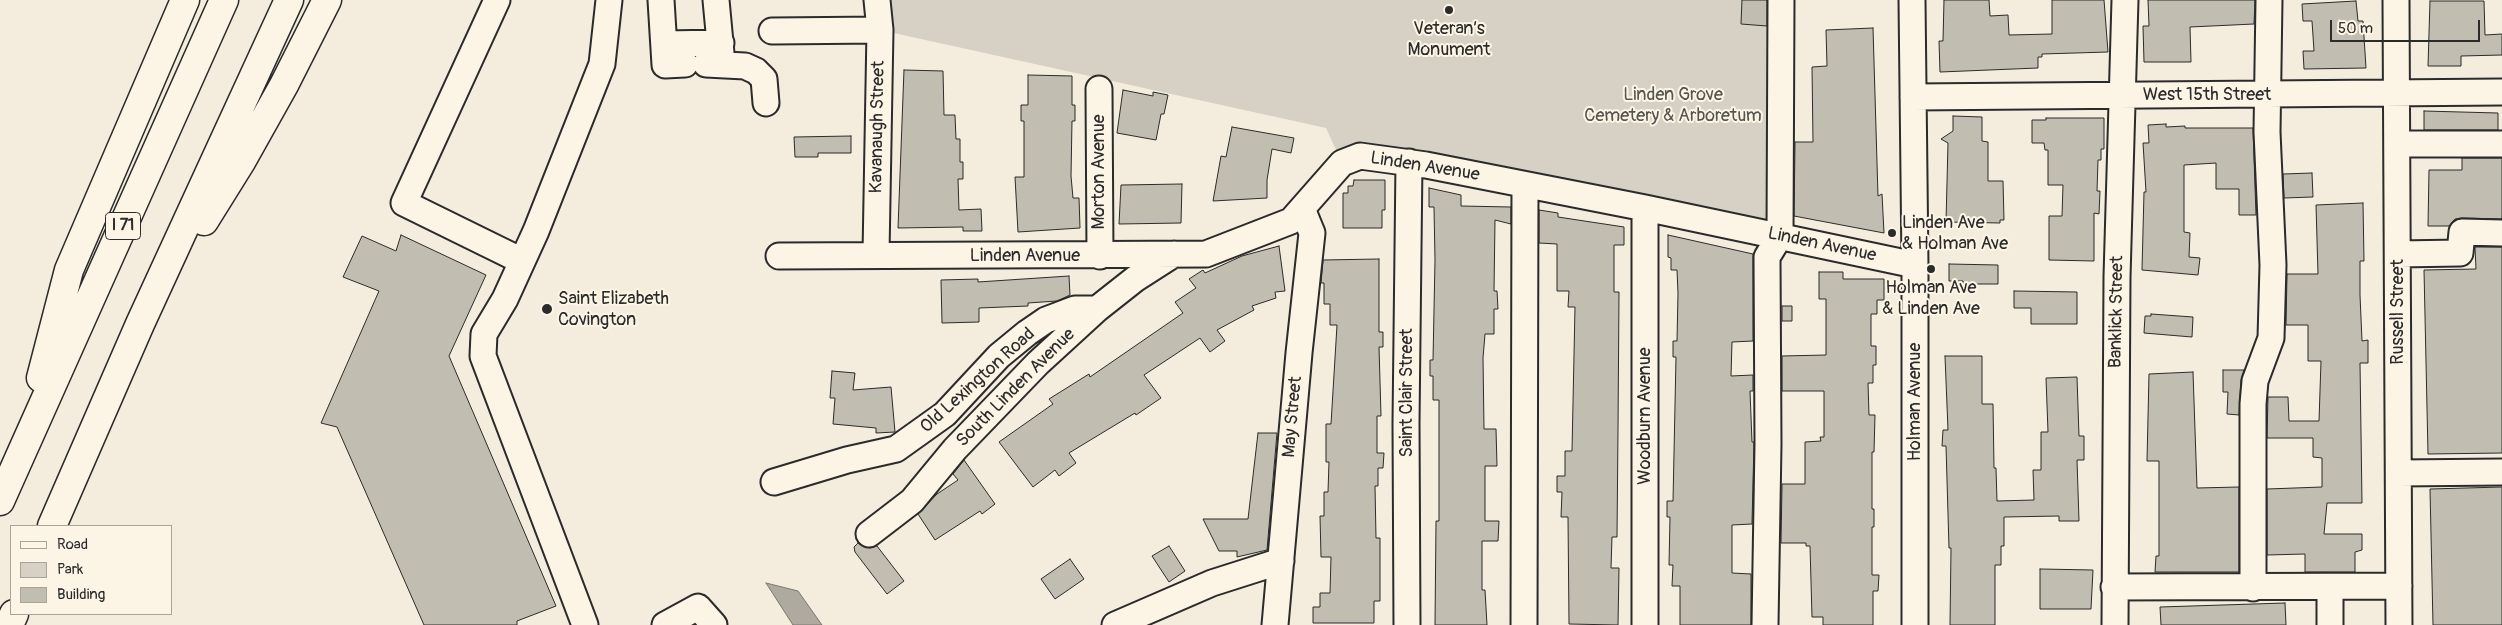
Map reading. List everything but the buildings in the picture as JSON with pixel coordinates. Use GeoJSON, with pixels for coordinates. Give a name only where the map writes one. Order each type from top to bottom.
{"type":"FeatureCollection","features":[{"type":"Feature","properties":{"kind":"highway"},"geometry":{"type":"LineString","coordinates":[[22,452],[69,270],[185,0]]}},
{"type":"Feature","properties":{"kind":"highway","name":"I 71"},"geometry":{"type":"LineString","coordinates":[[0,501],[224,0]]}},
{"type":"Feature","properties":{"kind":"highway"},"geometry":{"type":"LineString","coordinates":[[52,525],[140,324],[289,0]]}},
{"type":"Feature","properties":{"kind":"highway"},"geometry":{"type":"LineString","coordinates":[[140,324],[242,160],[284,85],[327,0]]}},
{"type":"Feature","properties":{"kind":"street"},"geometry":{"type":"LineString","coordinates":[[497,0],[404,203],[522,261]]}},
{"type":"Feature","properties":{"kind":"street"},"geometry":{"type":"LineString","coordinates":[[586,625],[483,356],[484,334],[505,299],[536,231],[602,64],[609,0]]}},
{"type":"Feature","properties":{"kind":"street"},"geometry":{"type":"LineString","coordinates":[[661,0],[664,65],[709,59]]}},
{"type":"Feature","properties":{"kind":"street"},"geometry":{"type":"LineString","coordinates":[[709,59],[716,0]]}},
{"type":"Feature","properties":{"kind":"street","name":"Kavanaugh Street"},"geometry":{"type":"LineString","coordinates":[[876,254],[880,30],[877,0]]}},
{"type":"Feature","properties":{"kind":"street"},"geometry":{"type":"LineString","coordinates":[[1765,625],[1768,444],[1768,257],[1780,236],[1781,0]]}},
{"type":"Feature","properties":{"kind":"street","name":"Holman Avenue"},"geometry":{"type":"LineString","coordinates":[[1912,0],[1915,265],[1915,625]]}},
{"type":"Feature","properties":{"kind":"street","name":"Banklick Street"},"geometry":{"type":"LineString","coordinates":[[2115,625],[2117,277],[2125,0]]}},
{"type":"Feature","properties":{"kind":"street"},"geometry":{"type":"LineString","coordinates":[[2253,588],[2253,404],[2255,381],[2272,338],[2268,132],[2269,0]]}},
{"type":"Feature","properties":{"kind":"street","name":"Russell Street"},"geometry":{"type":"LineString","coordinates":[[2396,0],[2399,625]]}},
{"type":"Feature","properties":{"kind":"street"},"geometry":{"type":"LineString","coordinates":[[772,31],[880,30]]}},
{"type":"Feature","properties":{"kind":"street"},"geometry":{"type":"LineString","coordinates":[[664,44],[709,59],[745,66],[756,71],[764,79],[766,103]]}},
{"type":"Feature","properties":{"kind":"street","name":"Morton Avenue"},"geometry":{"type":"LineString","coordinates":[[1099,89],[1100,256]]}},
{"type":"Feature","properties":{"kind":"street","name":"West 15th Street"},"geometry":{"type":"LineString","coordinates":[[1913,97],[2502,92]]}},
{"type":"Feature","properties":{"kind":"street"},"geometry":{"type":"LineString","coordinates":[[2397,144],[2502,144]]}},
{"type":"Feature","properties":{"kind":"street","name":"Linden Avenue"},"geometry":{"type":"LineString","coordinates":[[779,256],[876,254],[1100,256],[1206,254],[1291,221],[1303,210],[1342,163],[1360,156],[1409,162],[1645,208],[1915,265]]}},
{"type":"Feature","properties":{"kind":"street","name":"Saint Clair Street"},"geometry":{"type":"LineString","coordinates":[[1408,625],[1406,404],[1409,162]]}},
{"type":"Feature","properties":{"kind":"street"},"geometry":{"type":"LineString","coordinates":[[1524,625],[1525,185]]}},
{"type":"Feature","properties":{"kind":"street","name":"Woodburn Avenue"},"geometry":{"type":"LineString","coordinates":[[1645,208],[1645,625]]}},
{"type":"Feature","properties":{"kind":"street","name":"May Street"},"geometry":{"type":"LineString","coordinates":[[1275,625],[1299,353],[1312,234],[1303,210]]}},
{"type":"Feature","properties":{"kind":"street"},"geometry":{"type":"LineString","coordinates":[[2398,254],[2460,253],[2462,232],[2502,233]]}},
{"type":"Feature","properties":{"kind":"street","name":"South Linden Avenue"},"geometry":{"type":"LineString","coordinates":[[869,534],[912,501],[955,449],[1038,363],[1096,309],[1135,279],[1174,254]]}},
{"type":"Feature","properties":{"kind":"street","name":"Old Lexington Road"},"geometry":{"type":"LineString","coordinates":[[774,482],[847,460],[896,449],[945,414],[999,356],[1027,333],[1046,320],[1075,309],[1096,309]]}},
{"type":"Feature","properties":{"kind":"street"},"geometry":{"type":"LineString","coordinates":[[2399,473],[2502,472]]}},
{"type":"Feature","properties":{"kind":"street"},"geometry":{"type":"LineString","coordinates":[[1114,625],[1212,583],[1281,560]]}},
{"type":"Feature","properties":{"kind":"street"},"geometry":{"type":"LineString","coordinates":[[2114,587],[2399,586]]}},
{"type":"Feature","properties":{"kind":"street"},"geometry":{"type":"LineString","coordinates":[[2330,587],[2330,625]]}},
{"type":"Feature","properties":{"kind":"street"},"geometry":{"type":"LineString","coordinates":[[665,625],[698,607],[714,625]]}},
{"type":"Feature","properties":{"kind":"green space","name":"Linden Grove Cemetery & Arboretum"},"geometry":{"type":"Polygon","coordinates":[[[877,0],[1781,0],[1780,236],[1342,163],[1326,128],[880,30],[877,0]]]}},
{"type":"Feature","properties":{"kind":"shaded area"},"geometry":{"type":"Polygon","coordinates":[[[766,583],[798,591],[822,625],[793,625],[766,583]]]}},
{"type":"Feature","properties":{"kind":"place","name":"Veteran’s Monument"},"geometry":{"type":"Point","coordinates":[1449,10]}},
{"type":"Feature","properties":{"kind":"place","name":"Linden Ave & Holman Ave"},"geometry":{"type":"Point","coordinates":[1892,233]}},
{"type":"Feature","properties":{"kind":"place","name":"Holman Ave & Linden Ave"},"geometry":{"type":"Point","coordinates":[1931,269]}},
{"type":"Feature","properties":{"kind":"place","name":"Saint Elizabeth Covington"},"geometry":{"type":"Point","coordinates":[547,309]}}]}
